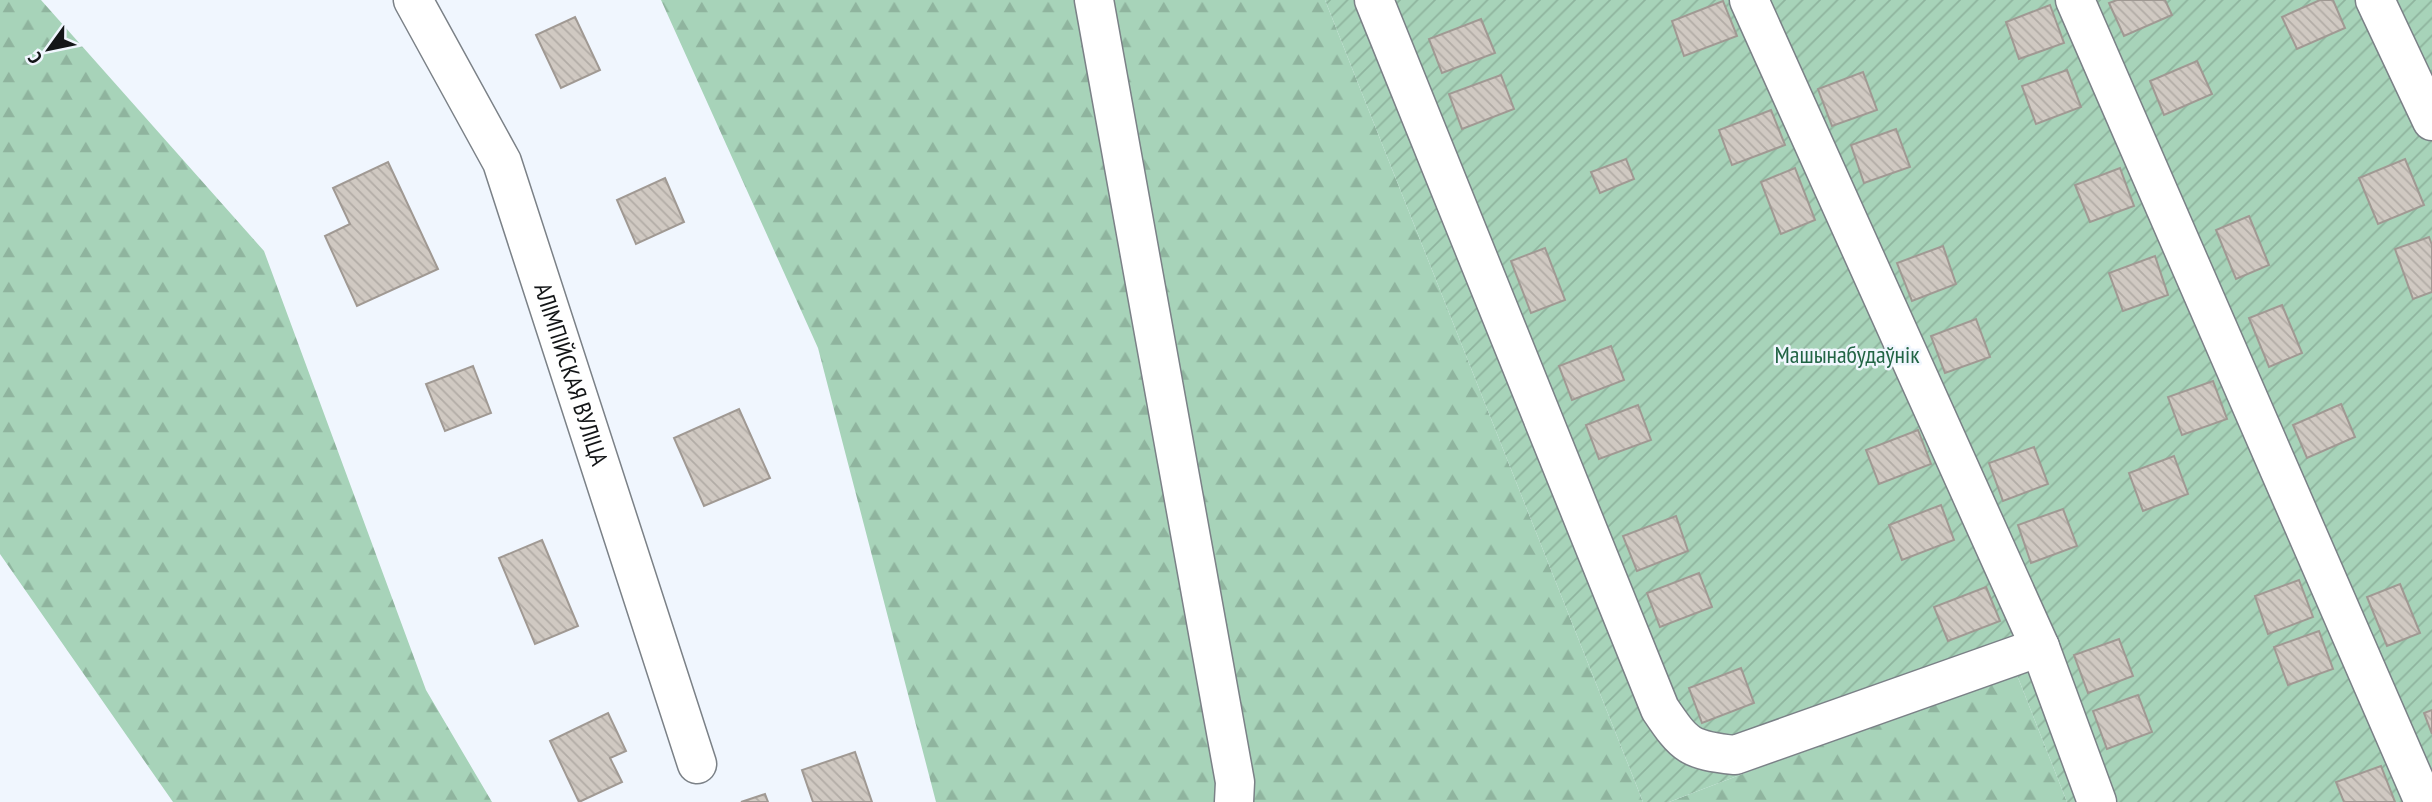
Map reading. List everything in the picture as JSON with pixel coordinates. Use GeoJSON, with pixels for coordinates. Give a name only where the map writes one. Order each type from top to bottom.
{"type":"FeatureCollection","features":[{"type":"Feature","properties":{"kind":"street","name":"АЛІМПІЙСКАЯ ВУЛІЦА"},"geometry":{"type":"LineString","coordinates":[[412,0],[502,162],[697,764]]}},
{"type":"Feature","properties":{"kind":"street"},"geometry":{"type":"LineString","coordinates":[[1094,0],[1236,782],[1234,802]]}},
{"type":"Feature","properties":{"kind":"street"},"geometry":{"type":"LineString","coordinates":[[1374,0],[1660,709],[1682,741],[1706,752],[1735,755],[2040,648]]}},
{"type":"Feature","properties":{"kind":"street"},"geometry":{"type":"LineString","coordinates":[[1749,0],[2040,648],[2097,802]]}},
{"type":"Feature","properties":{"kind":"street"},"geometry":{"type":"LineString","coordinates":[[2075,0],[2424,802]]}},
{"type":"Feature","properties":{"kind":"street"},"geometry":{"type":"LineString","coordinates":[[2375,0],[2432,121]]}},
{"type":"Feature","properties":{"kind":"green space"},"geometry":{"type":"Polygon","coordinates":[[[0,0],[41,0],[264,251],[426,690],[492,802],[173,802],[0,554],[0,0]]]}},
{"type":"Feature","properties":{"kind":"green space"},"geometry":{"type":"Polygon","coordinates":[[[661,0],[1325,0],[1643,802],[936,802],[818,348],[661,0]]]}},
{"type":"Feature","properties":{"kind":"green space","name":"Машынабудаўнік"},"geometry":{"type":"Polygon","coordinates":[[[1325,0],[2432,0],[2432,802],[2067,802],[2015,670],[1669,802],[1643,802],[1325,0]]]}},
{"type":"Feature","properties":{"kind":"green space"},"geometry":{"type":"Polygon","coordinates":[[[2015,670],[2067,802],[1669,802],[2015,670]]]}},
{"type":"Feature","properties":{"kind":"building"},"geometry":{"type":"Polygon","coordinates":[[[2117,0],[2165,0],[2172,15],[2124,36],[2109,3],[2117,0]]]}},
{"type":"Feature","properties":{"kind":"building"},"geometry":{"type":"Polygon","coordinates":[[[2320,0],[2333,0],[2345,28],[2297,49],[2282,17],[2320,0]]]}},
{"type":"Feature","properties":{"kind":"building"},"geometry":{"type":"Polygon","coordinates":[[[1723,1],[1737,36],[1684,56],[1672,21],[1723,1]]]}},
{"type":"Feature","properties":{"kind":"building"},"geometry":{"type":"Polygon","coordinates":[[[2050,5],[2064,43],[2019,59],[2006,22],[2050,5]]]}},
{"type":"Feature","properties":{"kind":"building"},"geometry":{"type":"Polygon","coordinates":[[[575,17],[600,70],[561,88],[536,35],[575,17]]]}},
{"type":"Feature","properties":{"kind":"building"},"geometry":{"type":"Polygon","coordinates":[[[1481,19],[1495,53],[1442,73],[1429,39],[1481,19]]]}},
{"type":"Feature","properties":{"kind":"building"},"geometry":{"type":"Polygon","coordinates":[[[2197,61],[2212,94],[2164,115],[2150,81],[2197,61]]]}},
{"type":"Feature","properties":{"kind":"building"},"geometry":{"type":"Polygon","coordinates":[[[2067,70],[2081,107],[2036,124],[2022,86],[2067,70]]]}},
{"type":"Feature","properties":{"kind":"building"},"geometry":{"type":"Polygon","coordinates":[[[1863,72],[1877,110],[1832,126],[1818,89],[1863,72]]]}},
{"type":"Feature","properties":{"kind":"building"},"geometry":{"type":"Polygon","coordinates":[[[1501,75],[1514,109],[1462,129],[1449,94],[1501,75]]]}},
{"type":"Feature","properties":{"kind":"building"},"geometry":{"type":"Polygon","coordinates":[[[1771,110],[1785,145],[1732,165],[1719,130],[1771,110]]]}},
{"type":"Feature","properties":{"kind":"building"},"geometry":{"type":"Polygon","coordinates":[[[1896,129],[1910,167],[1864,183],[1851,145],[1896,129]]]}},
{"type":"Feature","properties":{"kind":"building"},"geometry":{"type":"Polygon","coordinates":[[[1626,159],[1634,179],[1600,193],[1591,172],[1626,159]]]}},
{"type":"Feature","properties":{"kind":"building"},"geometry":{"type":"Polygon","coordinates":[[[2405,159],[2424,205],[2378,224],[2359,178],[2405,159]]]}},
{"type":"Feature","properties":{"kind":"building"},"geometry":{"type":"Polygon","coordinates":[[[388,162],[438,269],[357,306],[325,236],[350,224],[333,188],[388,162]]]}},
{"type":"Feature","properties":{"kind":"building"},"geometry":{"type":"Polygon","coordinates":[[[1795,168],[1815,220],[1781,234],[1761,182],[1795,168]]]}},
{"type":"Feature","properties":{"kind":"building"},"geometry":{"type":"Polygon","coordinates":[[[2120,168],[2134,206],[2090,222],[2075,185],[2120,168]]]}},
{"type":"Feature","properties":{"kind":"building"},"geometry":{"type":"Polygon","coordinates":[[[665,178],[684,222],[636,244],[617,200],[665,178]]]}},
{"type":"Feature","properties":{"kind":"building"},"geometry":{"type":"Polygon","coordinates":[[[2249,216],[2269,265],[2236,279],[2216,230],[2249,216]]]}},
{"type":"Feature","properties":{"kind":"building"},"geometry":{"type":"Polygon","coordinates":[[[2429,237],[2432,245],[2432,292],[2413,299],[2395,249],[2429,237]]]}},
{"type":"Feature","properties":{"kind":"building"},"geometry":{"type":"Polygon","coordinates":[[[1943,246],[1956,284],[1912,301],[1897,263],[1943,246]]]}},
{"type":"Feature","properties":{"kind":"building"},"geometry":{"type":"Polygon","coordinates":[[[1545,248],[1565,300],[1531,313],[1511,261],[1545,248]]]}},
{"type":"Feature","properties":{"kind":"building"},"geometry":{"type":"Polygon","coordinates":[[[2155,256],[2168,295],[2123,311],[2109,273],[2155,256]]]}},
{"type":"Feature","properties":{"kind":"building"},"geometry":{"type":"Polygon","coordinates":[[[2282,305],[2302,353],[2269,367],[2249,318],[2282,305]]]}},
{"type":"Feature","properties":{"kind":"building"},"geometry":{"type":"Polygon","coordinates":[[[1976,319],[1990,357],[1945,373],[1931,336],[1976,319]]]}},
{"type":"Feature","properties":{"kind":"building"},"geometry":{"type":"Polygon","coordinates":[[[1611,346],[1624,380],[1572,400],[1559,366],[1611,346]]]}},
{"type":"Feature","properties":{"kind":"building"},"geometry":{"type":"Polygon","coordinates":[[[473,366],[491,413],[445,431],[426,384],[473,366]]]}},
{"type":"Feature","properties":{"kind":"building"},"geometry":{"type":"Polygon","coordinates":[[[2213,381],[2227,419],[2182,435],[2168,397],[2213,381]]]}},
{"type":"Feature","properties":{"kind":"building"},"geometry":{"type":"Polygon","coordinates":[[[2341,404],[2355,437],[2307,458],[2293,425],[2341,404]]]}},
{"type":"Feature","properties":{"kind":"building"},"geometry":{"type":"Polygon","coordinates":[[[1638,405],[1651,440],[1599,459],[1586,425],[1638,405]]]}},
{"type":"Feature","properties":{"kind":"building"},"geometry":{"type":"Polygon","coordinates":[[[739,409],[770,478],[704,506],[674,438],[739,409]]]}},
{"type":"Feature","properties":{"kind":"building"},"geometry":{"type":"Polygon","coordinates":[[[1918,430],[1931,464],[1879,484],[1866,450],[1918,430]]]}},
{"type":"Feature","properties":{"kind":"building"},"geometry":{"type":"Polygon","coordinates":[[[2034,447],[2048,484],[2003,501],[1989,463],[2034,447]]]}},
{"type":"Feature","properties":{"kind":"building"},"geometry":{"type":"Polygon","coordinates":[[[2174,456],[2188,494],[2143,511],[2129,473],[2174,456]]]}},
{"type":"Feature","properties":{"kind":"building"},"geometry":{"type":"Polygon","coordinates":[[[1941,505],[1954,540],[1902,560],[1889,525],[1941,505]]]}},
{"type":"Feature","properties":{"kind":"building"},"geometry":{"type":"Polygon","coordinates":[[[2063,509],[2077,546],[2031,563],[2018,525],[2063,509]]]}},
{"type":"Feature","properties":{"kind":"building"},"geometry":{"type":"Polygon","coordinates":[[[1676,516],[1688,551],[1637,571],[1623,536],[1676,516]]]}},
{"type":"Feature","properties":{"kind":"building"},"geometry":{"type":"Polygon","coordinates":[[[542,540],[578,626],[535,644],[499,558],[542,540]]]}},
{"type":"Feature","properties":{"kind":"building"},"geometry":{"type":"Polygon","coordinates":[[[1699,573],[1712,607],[1660,627],[1647,593],[1699,573]]]}},
{"type":"Feature","properties":{"kind":"building"},"geometry":{"type":"Polygon","coordinates":[[[2299,580],[2313,617],[2268,634],[2255,596],[2299,580]]]}},
{"type":"Feature","properties":{"kind":"building"},"geometry":{"type":"Polygon","coordinates":[[[2400,584],[2420,633],[2387,646],[2367,597],[2400,584]]]}},
{"type":"Feature","properties":{"kind":"building"},"geometry":{"type":"Polygon","coordinates":[[[1986,587],[2000,621],[1948,641],[1934,607],[1986,587]]]}},
{"type":"Feature","properties":{"kind":"building"},"geometry":{"type":"Polygon","coordinates":[[[2319,631],[2333,669],[2288,685],[2274,647],[2319,631]]]}},
{"type":"Feature","properties":{"kind":"building"},"geometry":{"type":"Polygon","coordinates":[[[2119,639],[2133,676],[2088,693],[2074,655],[2119,639]]]}},
{"type":"Feature","properties":{"kind":"building"},"geometry":{"type":"Polygon","coordinates":[[[1741,668],[1754,703],[1702,723],[1689,688],[1741,668]]]}},
{"type":"Feature","properties":{"kind":"building"},"geometry":{"type":"Polygon","coordinates":[[[2138,695],[2152,732],[2107,749],[2093,711],[2138,695]]]}},
{"type":"Feature","properties":{"kind":"building"},"geometry":{"type":"Polygon","coordinates":[[[2432,710],[2432,734],[2424,713],[2432,710]]]}},
{"type":"Feature","properties":{"kind":"building"},"geometry":{"type":"Polygon","coordinates":[[[608,713],[626,751],[610,758],[622,782],[579,802],[550,741],[608,713]]]}},
{"type":"Feature","properties":{"kind":"building"},"geometry":{"type":"Polygon","coordinates":[[[855,752],[872,802],[813,802],[802,770],[855,752]]]}},
{"type":"Feature","properties":{"kind":"building"},"geometry":{"type":"Polygon","coordinates":[[[2381,766],[2395,802],[2344,802],[2336,782],[2381,766]]]}},
{"type":"Feature","properties":{"kind":"building"},"geometry":{"type":"Polygon","coordinates":[[[765,794],[768,802],[741,802],[765,794]]]}}]}
